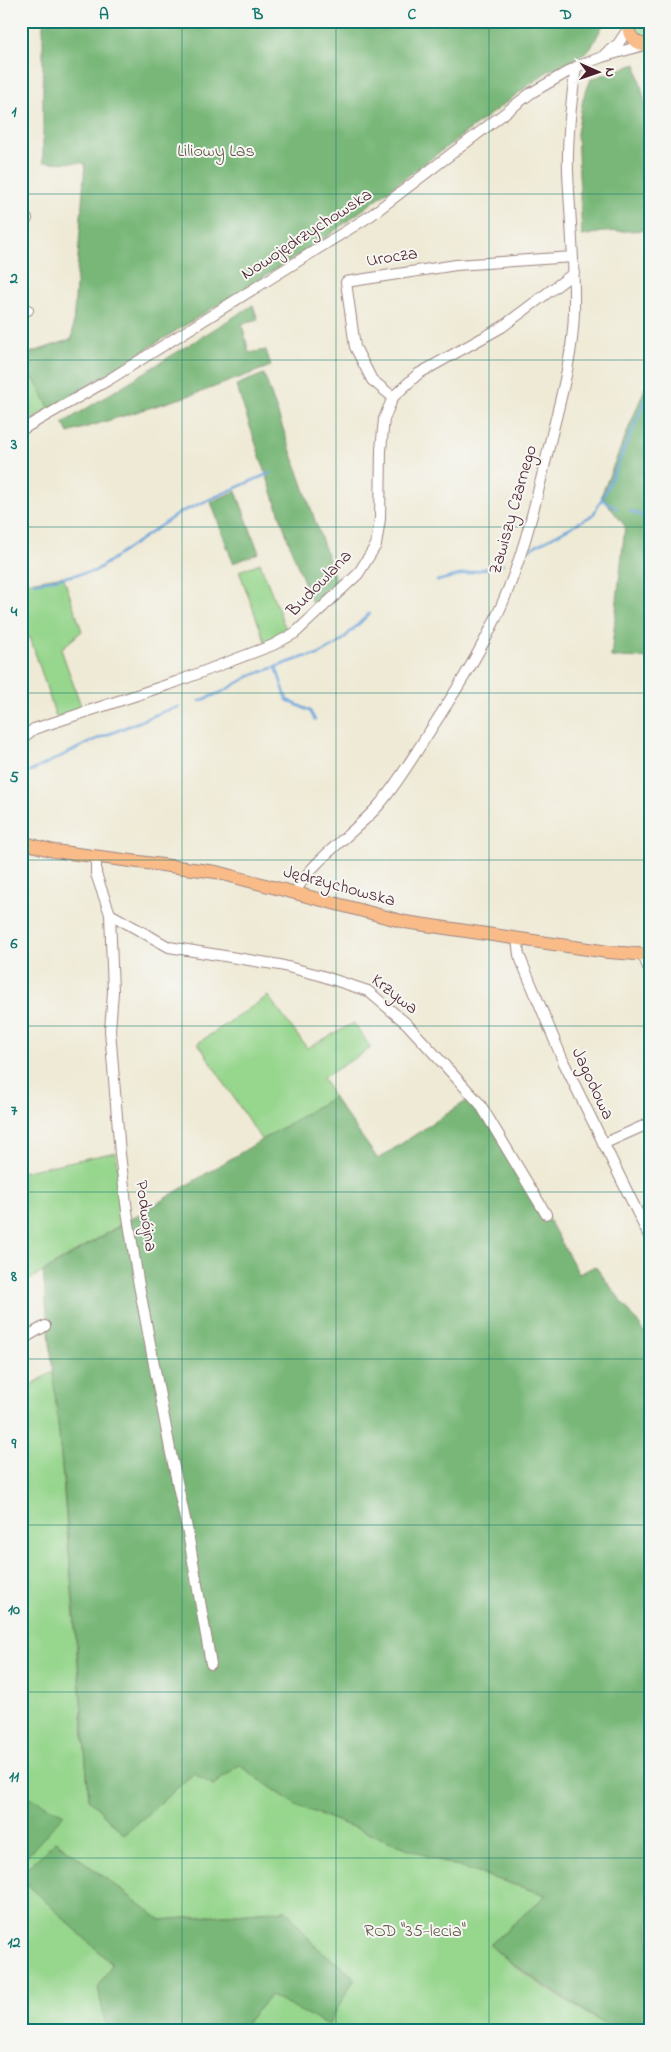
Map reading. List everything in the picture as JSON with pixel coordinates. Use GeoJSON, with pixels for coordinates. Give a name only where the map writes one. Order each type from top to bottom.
{"type":"FeatureCollection","features":[{"type":"Feature","properties":{"kind":"main road"},"geometry":{"type":"LineString","coordinates":[[629,25],[633,40],[647,45]]}},
{"type":"Feature","properties":{"kind":"main road","name":"Jędrzychowska"},"geometry":{"type":"LineString","coordinates":[[21,842],[54,851],[216,872],[389,919],[517,939],[646,955]]}},
{"type":"Feature","properties":{"kind":"street","name":"Nowojędrzychowska"},"geometry":{"type":"LineString","coordinates":[[602,57],[618,44],[629,25]]}},
{"type":"Feature","properties":{"kind":"street","name":"Nowojędrzychowska"},"geometry":{"type":"LineString","coordinates":[[21,430],[110,379],[338,237],[410,186],[531,94],[576,67],[602,57],[647,45]]}},
{"type":"Feature","properties":{"kind":"street","name":"Zawiszy Czarnego"},"geometry":{"type":"LineString","coordinates":[[295,893],[307,875],[362,823],[388,794],[466,675],[494,623],[525,543],[563,389],[572,334],[574,273],[568,138],[576,67]]}},
{"type":"Feature","properties":{"kind":"street","name":"Urocza"},"geometry":{"type":"LineString","coordinates":[[393,397],[372,380],[355,347],[346,282],[456,264],[573,257]]}},
{"type":"Feature","properties":{"kind":"street","name":"Budowlana"},"geometry":{"type":"LineString","coordinates":[[21,739],[34,729],[176,682],[273,645],[295,633],[358,574],[376,545],[380,519],[381,450],[384,419],[393,397],[418,374],[502,327],[574,273]]}},
{"type":"Feature","properties":{"kind":"street","name":"Podwójna"},"geometry":{"type":"LineString","coordinates":[[96,857],[96,874],[110,914],[113,992],[110,1030],[117,1127],[127,1211],[155,1374],[188,1533],[211,1664]]}},
{"type":"Feature","properties":{"kind":"street","name":"Krzywa"},"geometry":{"type":"LineString","coordinates":[[110,914],[169,946],[280,965],[319,975],[368,992],[407,1024],[480,1104],[546,1214]]}},
{"type":"Feature","properties":{"kind":"street","name":"Jagodowa"},"geometry":{"type":"LineString","coordinates":[[517,939],[519,955],[524,969],[564,1063],[650,1238]]}},
{"type":"Feature","properties":{"kind":"street"},"geometry":{"type":"LineString","coordinates":[[646,955],[650,972]]}},
{"type":"Feature","properties":{"kind":"street"},"geometry":{"type":"LineString","coordinates":[[603,1144],[650,1122]]}},
{"type":"Feature","properties":{"kind":"street"},"geometry":{"type":"LineString","coordinates":[[21,1340],[45,1326]]}},
{"type":"Feature","properties":{"kind":"green space","name":"Liliowy Las"},"geometry":{"type":"Polygon","coordinates":[[[43,21],[605,21],[591,48],[574,60],[548,71],[321,241],[50,409],[34,379],[21,380],[21,356],[72,339],[85,163],[43,162],[43,21]]]}},
{"type":"Feature","properties":{"kind":"green space"},"geometry":{"type":"Polygon","coordinates":[[[634,21],[650,21],[650,39],[645,40],[635,34],[634,21]]]}},
{"type":"Feature","properties":{"kind":"green space"},"geometry":{"type":"Polygon","coordinates":[[[636,64],[650,124],[650,230],[603,232],[582,236],[577,133],[583,99],[591,79],[636,64]]]}},
{"type":"Feature","properties":{"kind":"green space"},"geometry":{"type":"Polygon","coordinates":[[[253,305],[258,320],[242,324],[249,353],[266,350],[271,366],[201,392],[68,433],[63,423],[253,305]]]}},
{"type":"Feature","properties":{"kind":"green space"},"geometry":{"type":"Polygon","coordinates":[[[264,374],[339,589],[314,608],[292,551],[236,385],[264,374]]]}},
{"type":"Feature","properties":{"kind":"green space"},"geometry":{"type":"Polygon","coordinates":[[[650,376],[650,658],[611,657],[625,526],[601,496],[650,376]]]}},
{"type":"Feature","properties":{"kind":"green space"},"geometry":{"type":"Polygon","coordinates":[[[34,379],[50,409],[21,424],[21,380],[34,379]]]}},
{"type":"Feature","properties":{"kind":"green space"},"geometry":{"type":"Polygon","coordinates":[[[236,491],[259,553],[233,563],[211,502],[236,491]]]}},
{"type":"Feature","properties":{"kind":"green space"},"geometry":{"type":"Polygon","coordinates":[[[260,563],[287,632],[266,644],[239,571],[260,563]]]}},
{"type":"Feature","properties":{"kind":"green space"},"geometry":{"type":"Polygon","coordinates":[[[63,576],[82,631],[61,649],[82,709],[56,717],[30,637],[21,640],[21,580],[23,583],[63,576]]]}},
{"type":"Feature","properties":{"kind":"green space"},"geometry":{"type":"Polygon","coordinates":[[[268,996],[307,1048],[354,1023],[371,1048],[323,1078],[333,1097],[262,1141],[198,1043],[268,996]]]}},
{"type":"Feature","properties":{"kind":"green space"},"geometry":{"type":"Polygon","coordinates":[[[333,1097],[378,1159],[471,1098],[520,1168],[579,1274],[595,1266],[650,1339],[650,2031],[615,2031],[536,1980],[490,1945],[546,1895],[432,1858],[296,1805],[239,1765],[213,1785],[194,1773],[124,1835],[89,1799],[64,1486],[43,1272],[333,1097]]]}},
{"type":"Feature","properties":{"kind":"green space"},"geometry":{"type":"Polygon","coordinates":[[[116,1152],[125,1222],[21,1285],[21,1172],[116,1152]]]}},
{"type":"Feature","properties":{"kind":"green space","name":"ROD \"35-lecia\""},"geometry":{"type":"Polygon","coordinates":[[[54,1371],[89,1799],[124,1835],[194,1773],[213,1785],[239,1765],[296,1805],[433,1858],[546,1895],[490,1945],[534,1980],[615,2031],[239,2031],[270,1996],[355,1978],[313,1944],[286,1910],[161,1920],[56,1841],[21,1874],[21,1391],[54,1371]]]}},
{"type":"Feature","properties":{"kind":"green space"},"geometry":{"type":"Polygon","coordinates":[[[21,1793],[64,1814],[21,1863],[21,1793]]]}},
{"type":"Feature","properties":{"kind":"green space"},"geometry":{"type":"Polygon","coordinates":[[[56,1841],[161,1920],[286,1910],[313,1944],[355,1978],[328,2025],[270,1996],[239,2031],[115,2031],[105,2022],[98,1988],[112,1964],[21,1878],[21,1874],[56,1841]]]}},
{"type":"Feature","properties":{"kind":"green space"},"geometry":{"type":"Polygon","coordinates":[[[21,1878],[112,1964],[105,2022],[115,2031],[21,2031],[21,1878]]]}},
{"type":"Feature","properties":{"kind":"waterway"},"geometry":{"type":"LineString","coordinates":[[530,549],[593,515],[605,493],[650,390]]}},
{"type":"Feature","properties":{"kind":"waterway"},"geometry":{"type":"LineString","coordinates":[[34,583],[95,571],[179,513],[270,473]]}},
{"type":"Feature","properties":{"kind":"waterway"},"geometry":{"type":"LineString","coordinates":[[602,499],[617,509]]}},
{"type":"Feature","properties":{"kind":"waterway"},"geometry":{"type":"LineString","coordinates":[[630,511],[650,519]]}},
{"type":"Feature","properties":{"kind":"waterway"},"geometry":{"type":"LineString","coordinates":[[437,581],[503,564]]}},
{"type":"Feature","properties":{"kind":"waterway"},"geometry":{"type":"LineString","coordinates":[[200,701],[222,692],[250,676],[304,657],[318,655],[339,643],[370,613]]}},
{"type":"Feature","properties":{"kind":"waterway"},"geometry":{"type":"LineString","coordinates":[[276,667],[287,700],[310,711],[315,720]]}},
{"type":"Feature","properties":{"kind":"waterway"},"geometry":{"type":"LineString","coordinates":[[21,776],[90,742],[179,707]]}}]}
